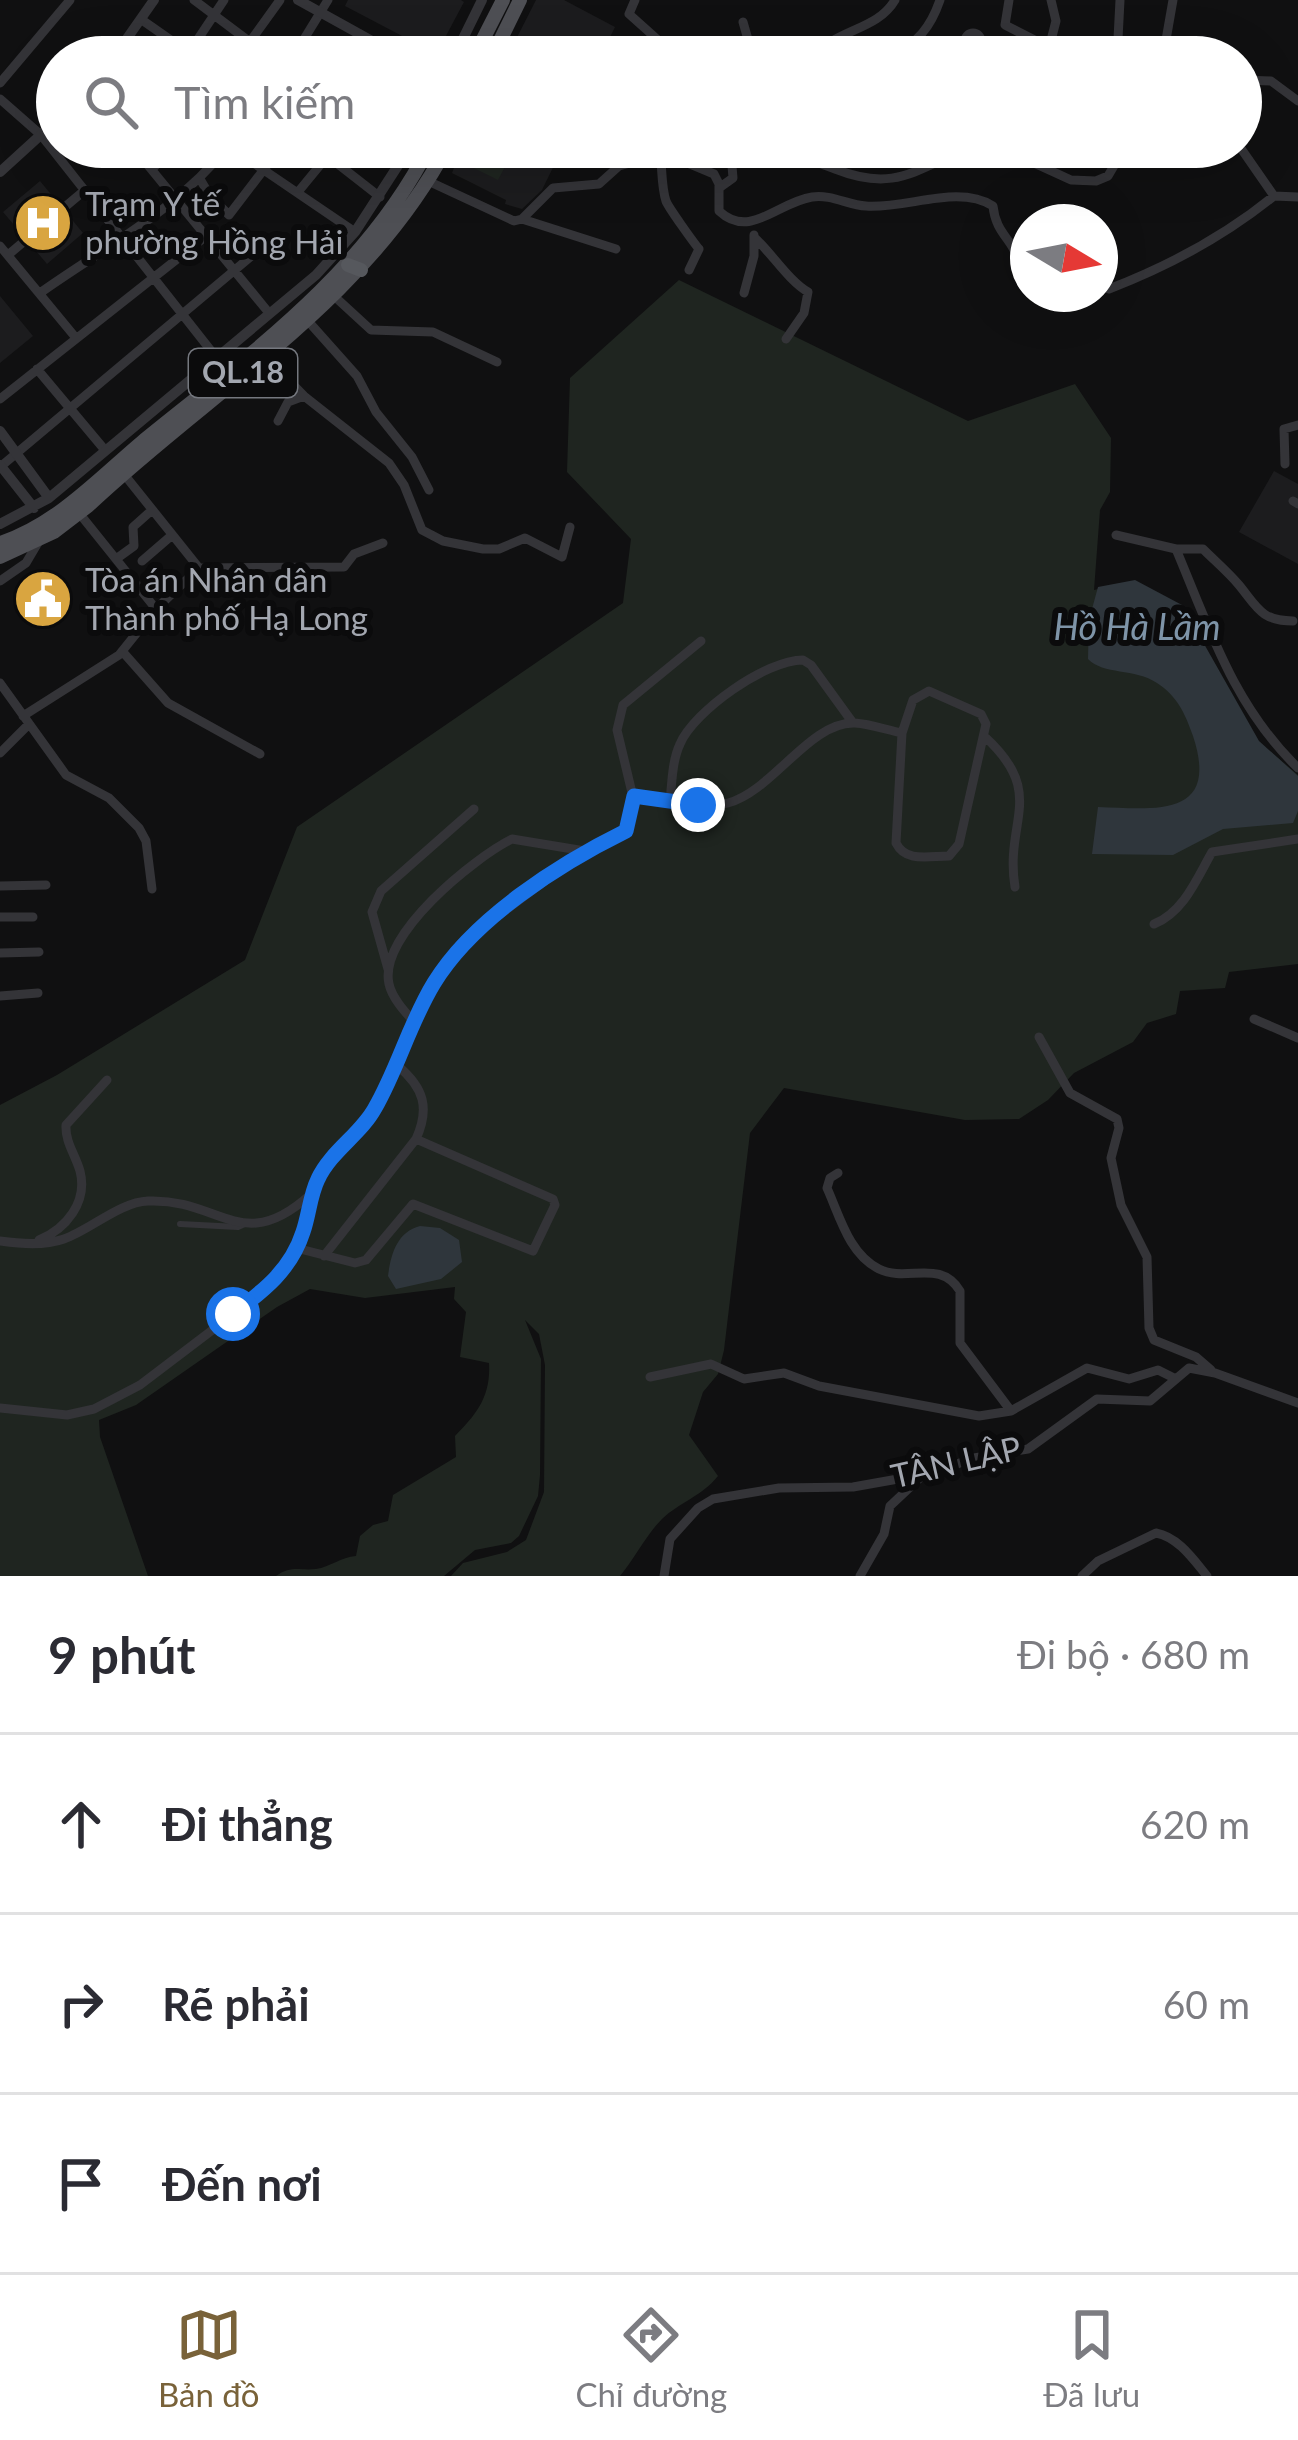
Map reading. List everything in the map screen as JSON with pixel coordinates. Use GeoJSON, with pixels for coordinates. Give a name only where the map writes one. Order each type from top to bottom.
{"type":"FeatureCollection","features":[{"type":"Feature","properties":{"kind":"main road"},"geometry":{"type":"LineString","coordinates":[[484,36],[502,0]]}},
{"type":"Feature","properties":{"kind":"main road"},"geometry":{"type":"LineString","coordinates":[[502,36],[520,0]]}},
{"type":"Feature","properties":{"kind":"main road","name":"QL.18"},"geometry":{"type":"LineString","coordinates":[[0,543],[56,515],[308,321],[334,296],[416,168]]}},
{"type":"Feature","properties":{"kind":"main road","name":"QL.18"},"geometry":{"type":"LineString","coordinates":[[0,557],[39,541],[79,513],[119,469],[400,224],[435,168]]}},
{"type":"Feature","properties":{"kind":"street"},"geometry":{"type":"LineString","coordinates":[[39,36],[70,0]]}},
{"type":"Feature","properties":{"kind":"street"},"geometry":{"type":"LineString","coordinates":[[130,36],[154,0]]}},
{"type":"Feature","properties":{"kind":"street"},"geometry":{"type":"LineString","coordinates":[[194,0],[242,36]]}},
{"type":"Feature","properties":{"kind":"street"},"geometry":{"type":"LineString","coordinates":[[202,36],[224,0]]}},
{"type":"Feature","properties":{"kind":"street"},"geometry":{"type":"LineString","coordinates":[[254,36],[280,0]]}},
{"type":"Feature","properties":{"kind":"street"},"geometry":{"type":"LineString","coordinates":[[298,0],[363,36]]}},
{"type":"Feature","properties":{"kind":"street"},"geometry":{"type":"LineString","coordinates":[[306,36],[328,0]]}},
{"type":"Feature","properties":{"kind":"street"},"geometry":{"type":"LineString","coordinates":[[620,23],[635,0]]}},
{"type":"Feature","properties":{"kind":"street"},"geometry":{"type":"LineString","coordinates":[[841,36],[881,19],[896,0]]}},
{"type":"Feature","properties":{"kind":"street"},"geometry":{"type":"LineString","coordinates":[[921,36],[932,24],[940,0]]}},
{"type":"Feature","properties":{"kind":"street"},"geometry":{"type":"LineString","coordinates":[[1005,25],[1009,0]]}},
{"type":"Feature","properties":{"kind":"street"},"geometry":{"type":"LineString","coordinates":[[1051,0],[1056,21],[1052,36]]}},
{"type":"Feature","properties":{"kind":"street"},"geometry":{"type":"LineString","coordinates":[[1118,36],[1120,0]]}},
{"type":"Feature","properties":{"kind":"street"},"geometry":{"type":"LineString","coordinates":[[1167,36],[1173,0]]}},
{"type":"Feature","properties":{"kind":"street"},"geometry":{"type":"LineString","coordinates":[[464,36],[480,3],[495,15]]}},
{"type":"Feature","properties":{"kind":"street"},"geometry":{"type":"LineString","coordinates":[[628,14],[653,36]]}},
{"type":"Feature","properties":{"kind":"street"},"geometry":{"type":"LineString","coordinates":[[142,20],[163,36]]}},
{"type":"Feature","properties":{"kind":"street"},"geometry":{"type":"LineString","coordinates":[[742,22],[746,36]]}},
{"type":"Feature","properties":{"kind":"street"},"geometry":{"type":"LineString","coordinates":[[984,36],[1005,25]]}},
{"type":"Feature","properties":{"kind":"street"},"geometry":{"type":"LineString","coordinates":[[1005,25],[1026,36]]}},
{"type":"Feature","properties":{"kind":"street"},"geometry":{"type":"LineString","coordinates":[[0,82],[36,40]]}},
{"type":"Feature","properties":{"kind":"street"},"geometry":{"type":"LineString","coordinates":[[1262,80],[1271,80],[1298,101]]}},
{"type":"Feature","properties":{"kind":"street"},"geometry":{"type":"LineString","coordinates":[[0,99],[36,131]]}},
{"type":"Feature","properties":{"kind":"street"},"geometry":{"type":"LineString","coordinates":[[0,172],[36,140]]}},
{"type":"Feature","properties":{"kind":"street"},"geometry":{"type":"LineString","coordinates":[[67,168],[216,357]]}},
{"type":"Feature","properties":{"kind":"street"},"geometry":{"type":"LineString","coordinates":[[40,292],[175,200],[210,168]]}},
{"type":"Feature","properties":{"kind":"street"},"geometry":{"type":"LineString","coordinates":[[260,168],[355,232]]}},
{"type":"Feature","properties":{"kind":"street"},"geometry":{"type":"LineString","coordinates":[[298,192],[318,168]]}},
{"type":"Feature","properties":{"kind":"street"},"geometry":{"type":"LineString","coordinates":[[348,168],[380,197]]}},
{"type":"Feature","properties":{"kind":"street"},"geometry":{"type":"LineString","coordinates":[[0,524],[49,498],[316,275],[355,232],[394,168]]}},
{"type":"Feature","properties":{"kind":"street"},"geometry":{"type":"LineString","coordinates":[[522,219],[554,188],[599,184],[617,168]]}},
{"type":"Feature","properties":{"kind":"street"},"geometry":{"type":"LineString","coordinates":[[662,168],[667,206],[699,249],[689,270]]}},
{"type":"Feature","properties":{"kind":"street"},"geometry":{"type":"LineString","coordinates":[[702,168],[714,174],[719,211],[728,219],[750,224],[817,195],[858,206],[896,207],[969,195],[993,206],[995,225],[1010,243]]}},
{"type":"Feature","properties":{"kind":"street"},"geometry":{"type":"LineString","coordinates":[[719,188],[733,178],[732,168]]}},
{"type":"Feature","properties":{"kind":"street"},"geometry":{"type":"LineString","coordinates":[[836,168],[877,182],[922,168]]}},
{"type":"Feature","properties":{"kind":"street"},"geometry":{"type":"LineString","coordinates":[[1050,168],[1084,182],[1108,176],[1113,168]]}},
{"type":"Feature","properties":{"kind":"street"},"geometry":{"type":"LineString","coordinates":[[1254,168],[1274,196]]}},
{"type":"Feature","properties":{"kind":"street"},"geometry":{"type":"LineString","coordinates":[[152,169],[268,313]]}},
{"type":"Feature","properties":{"kind":"street"},"geometry":{"type":"LineString","coordinates":[[200,179],[227,215],[263,170]]}},
{"type":"Feature","properties":{"kind":"street"},"geometry":{"type":"LineString","coordinates":[[428,181],[508,219],[522,219],[616,249]]}},
{"type":"Feature","properties":{"kind":"street"},"geometry":{"type":"LineString","coordinates":[[8,256],[85,190]]}},
{"type":"Feature","properties":{"kind":"street"},"geometry":{"type":"LineString","coordinates":[[1118,286],[1246,220],[1274,196],[1298,197]]}},
{"type":"Feature","properties":{"kind":"street"},"geometry":{"type":"LineString","coordinates":[[750,224],[755,238],[783,264],[793,284],[808,294],[804,314],[786,339]]}},
{"type":"Feature","properties":{"kind":"street"},"geometry":{"type":"LineString","coordinates":[[0,398],[205,237]]}},
{"type":"Feature","properties":{"kind":"street"},"geometry":{"type":"LineString","coordinates":[[744,293],[755,238]]}},
{"type":"Feature","properties":{"kind":"street"},"geometry":{"type":"LineString","coordinates":[[34,508],[0,466],[267,243]]}},
{"type":"Feature","properties":{"kind":"street"},"geometry":{"type":"LineString","coordinates":[[0,246],[76,338]]}},
{"type":"Feature","properties":{"kind":"street"},"geometry":{"type":"LineString","coordinates":[[334,296],[371,330],[433,332],[497,362]]}},
{"type":"Feature","properties":{"kind":"street"},"geometry":{"type":"LineString","coordinates":[[308,321],[357,376],[429,490]]}},
{"type":"Feature","properties":{"kind":"street"},"geometry":{"type":"LineString","coordinates":[[264,356],[304,396],[379,453],[404,485],[418,525],[443,542],[492,550],[525,538],[559,557],[565,553],[570,527]]}},
{"type":"Feature","properties":{"kind":"street"},"geometry":{"type":"LineString","coordinates":[[37,369],[104,449]]}},
{"type":"Feature","properties":{"kind":"street"},"geometry":{"type":"LineString","coordinates":[[278,421],[288,402],[304,396]]}},
{"type":"Feature","properties":{"kind":"street"},"geometry":{"type":"LineString","coordinates":[[1285,464],[1284,429],[1298,424]]}},
{"type":"Feature","properties":{"kind":"street"},"geometry":{"type":"LineString","coordinates":[[0,431],[49,498]]}},
{"type":"Feature","properties":{"kind":"street"},"geometry":{"type":"LineString","coordinates":[[119,469],[199,568],[208,587]]}},
{"type":"Feature","properties":{"kind":"street"},"geometry":{"type":"LineString","coordinates":[[116,560],[134,546],[133,527],[151,511]]}},
{"type":"Feature","properties":{"kind":"street"},"geometry":{"type":"LineString","coordinates":[[79,513],[156,609]]}},
{"type":"Feature","properties":{"kind":"street"},"geometry":{"type":"LineString","coordinates":[[142,561],[171,536]]}},
{"type":"Feature","properties":{"kind":"street"},"geometry":{"type":"LineString","coordinates":[[1116,536],[1176,549],[1203,549],[1239,585],[1257,613],[1272,621],[1293,622]]}},
{"type":"Feature","properties":{"kind":"street"},"geometry":{"type":"LineString","coordinates":[[0,581],[26,562],[39,541]]}},
{"type":"Feature","properties":{"kind":"street"},"geometry":{"type":"LineString","coordinates":[[0,753],[26,720],[122,651],[156,609],[199,568],[344,566],[354,554],[383,543]]}},
{"type":"Feature","properties":{"kind":"street"},"geometry":{"type":"LineString","coordinates":[[1176,549],[1224,668],[1266,737],[1298,768]]}},
{"type":"Feature","properties":{"kind":"street"},"geometry":{"type":"LineString","coordinates":[[0,1408],[74,1414],[94,1409],[140,1385],[268,1287],[296,1248],[318,1178],[372,1114],[432,986],[460,944],[585,851],[626,831],[634,796],[617,730],[622,705],[701,641]]}},
{"type":"Feature","properties":{"kind":"street"},"geometry":{"type":"LineString","coordinates":[[122,651],[168,703],[260,754]]}},
{"type":"Feature","properties":{"kind":"street"},"geometry":{"type":"LineString","coordinates":[[670,801],[681,741],[755,673],[802,660],[811,665],[853,723]]}},
{"type":"Feature","properties":{"kind":"street"},"geometry":{"type":"LineString","coordinates":[[0,683],[66,775],[109,798],[139,828],[146,841],[152,889]]}},
{"type":"Feature","properties":{"kind":"street"},"geometry":{"type":"LineString","coordinates":[[929,692],[981,714],[984,736],[957,849],[949,856],[905,855],[896,843],[902,734],[913,700],[929,692]]}},
{"type":"Feature","properties":{"kind":"street"},"geometry":{"type":"LineString","coordinates":[[634,796],[713,806],[730,803],[760,787],[828,731],[853,723],[902,734]]}},
{"type":"Feature","properties":{"kind":"street"},"geometry":{"type":"LineString","coordinates":[[984,736],[1008,758],[1018,779],[1015,887]]}},
{"type":"Feature","properties":{"kind":"street"},"geometry":{"type":"LineString","coordinates":[[415,1023],[389,986],[372,912],[381,891],[474,809]]}},
{"type":"Feature","properties":{"kind":"street"},"geometry":{"type":"LineString","coordinates":[[388,969],[414,920],[495,847],[512,838],[585,851]]}},
{"type":"Feature","properties":{"kind":"street"},"geometry":{"type":"LineString","coordinates":[[1154,924],[1162,922],[1189,894],[1218,849],[1298,839]]}},
{"type":"Feature","properties":{"kind":"street"},"geometry":{"type":"LineString","coordinates":[[0,886],[46,885]]}},
{"type":"Feature","properties":{"kind":"street"},"geometry":{"type":"LineString","coordinates":[[0,917],[33,916]]}},
{"type":"Feature","properties":{"kind":"street"},"geometry":{"type":"LineString","coordinates":[[0,953],[39,952]]}},
{"type":"Feature","properties":{"kind":"street"},"geometry":{"type":"LineString","coordinates":[[0,996],[38,993]]}},
{"type":"Feature","properties":{"kind":"street"},"geometry":{"type":"LineString","coordinates":[[1254,1019],[1298,1038]]}},
{"type":"Feature","properties":{"kind":"street"},"geometry":{"type":"LineString","coordinates":[[1039,1037],[1070,1094],[1117,1119],[1111,1157],[1130,1230],[1148,1257],[1149,1328],[1154,1340],[1196,1357],[1215,1373]]}},
{"type":"Feature","properties":{"kind":"street"},"geometry":{"type":"LineString","coordinates":[[324,1256],[416,1138],[425,1117],[425,1103],[398,1066]]}},
{"type":"Feature","properties":{"kind":"street"},"geometry":{"type":"LineString","coordinates":[[28,1244],[58,1231],[74,1210],[81,1182],[65,1125],[107,1080]]}},
{"type":"Feature","properties":{"kind":"street"},"geometry":{"type":"LineString","coordinates":[[296,1248],[355,1263],[366,1260],[413,1204],[533,1251],[555,1204],[546,1192],[416,1138]]}},
{"type":"Feature","properties":{"kind":"street"},"geometry":{"type":"LineString","coordinates":[[838,1173],[827,1188],[854,1247],[882,1270],[926,1270],[956,1283],[960,1343],[1012,1412]]}},
{"type":"Feature","properties":{"kind":"street"},"geometry":{"type":"LineString","coordinates":[[0,1241],[61,1240],[146,1201],[264,1225],[291,1212],[315,1190]]}},
{"type":"Feature","properties":{"kind":"street"},"geometry":{"type":"LineString","coordinates":[[180,1224],[238,1227],[247,1223]]}},
{"type":"Feature","properties":{"kind":"street"},"geometry":{"type":"LineString","coordinates":[[650,1377],[711,1364],[740,1378],[784,1373],[819,1386],[979,1416],[1012,1412],[1087,1368],[1103,1376],[1129,1379],[1158,1370],[1174,1378]]}},
{"type":"Feature","properties":{"kind":"street","name":"TÂN LẬP"},"geometry":{"type":"LineString","coordinates":[[664,1576],[670,1539],[713,1498],[779,1488],[853,1487],[1028,1449],[1097,1399],[1150,1401],[1189,1368],[1298,1403]]}},
{"type":"Feature","properties":{"kind":"street"},"geometry":{"type":"LineString","coordinates":[[860,1576],[884,1534],[890,1506],[927,1471]]}},
{"type":"Feature","properties":{"kind":"street"},"geometry":{"type":"LineString","coordinates":[[1082,1576],[1149,1534],[1161,1533],[1184,1549],[1207,1576]]}},
{"type":"Feature","properties":{"kind":"shaded area"},"geometry":{"type":"Polygon","coordinates":[[[348,0],[464,2],[446,36],[402,36],[345,6],[348,0]]]}},
{"type":"Feature","properties":{"kind":"shaded area"},"geometry":{"type":"Polygon","coordinates":[[[536,0],[564,0],[615,27],[610,36],[518,36],[536,0]]]}},
{"type":"Feature","properties":{"kind":"shaded area"},"geometry":{"type":"Polygon","coordinates":[[[454,168],[553,168],[542,190],[522,209],[452,173],[454,168]]]}},
{"type":"Feature","properties":{"kind":"shaded area"},"geometry":{"type":"Polygon","coordinates":[[[474,168],[504,168],[498,180],[474,168]]]}},
{"type":"Feature","properties":{"kind":"shaded area","name":"Trạm Y tế phường Hồng Hải"},"geometry":{"type":"Polygon","coordinates":[[[40,181],[83,233],[47,264],[3,212],[40,181]]]}},
{"type":"Feature","properties":{"kind":"shaded area"},"geometry":{"type":"Polygon","coordinates":[[[679,280],[968,421],[1075,384],[1111,438],[1110,492],[1100,510],[1094,590],[1129,582],[1221,680],[1258,741],[1298,775],[1298,964],[1229,972],[1225,988],[1180,991],[1176,1014],[1147,1023],[1133,1042],[1074,1073],[1048,1100],[1019,1119],[965,1120],[784,1088],[750,1133],[724,1350],[689,1435],[718,1476],[662,1519],[620,1576],[451,1576],[463,1563],[507,1552],[526,1540],[544,1492],[545,1365],[539,1334],[525,1320],[541,1359],[540,1475],[538,1496],[519,1536],[511,1543],[475,1550],[444,1576],[276,1576],[356,1556],[360,1536],[388,1521],[393,1495],[456,1457],[455,1436],[481,1404],[489,1363],[460,1357],[466,1312],[454,1299],[455,1287],[365,1298],[310,1289],[136,1405],[99,1420],[100,1437],[148,1576],[0,1576],[0,1105],[245,960],[297,827],[623,603],[631,539],[567,472],[570,378],[679,280]]]}},
{"type":"Feature","properties":{"kind":"shaded area"},"geometry":{"type":"Polygon","coordinates":[[[0,296],[33,336],[0,363],[0,296]]]}},
{"type":"Feature","properties":{"kind":"shaded area"},"geometry":{"type":"Polygon","coordinates":[[[1274,471],[1298,484],[1298,564],[1239,532],[1274,471]]]}},
{"type":"Feature","properties":{"kind":"water","name":"Hồ Hà Lầm"},"geometry":{"type":"Polygon","coordinates":[[[1135,580],[1182,605],[1259,741],[1298,776],[1298,811],[1293,823],[1223,829],[1173,855],[1092,854],[1098,807],[1177,803],[1198,782],[1193,736],[1170,694],[1148,678],[1088,659],[1089,620],[1098,587],[1135,580]]]}},
{"type":"Feature","properties":{"kind":"water"},"geometry":{"type":"Polygon","coordinates":[[[420,1226],[440,1228],[459,1240],[462,1262],[441,1279],[396,1289],[388,1276],[393,1252],[406,1233],[420,1226]]]}},
{"type":"Feature","properties":{"kind":"place","name":"Trạm Y tế phường Hồng Hải"},"geometry":{"type":"Point","coordinates":[43,223]}},
{"type":"Feature","properties":{"kind":"place","name":"Tòa án Nhân dân Thành phố Hạ Long"},"geometry":{"type":"Point","coordinates":[43,599]}},
{"type":"Feature","properties":{"kind":"route"},"geometry":{"type":"LineString","coordinates":[[233,1314],[268,1287],[290,1261],[318,1178],[372,1114],[432,986],[460,944],[585,851],[626,831],[634,796],[698,805]]}}]}
